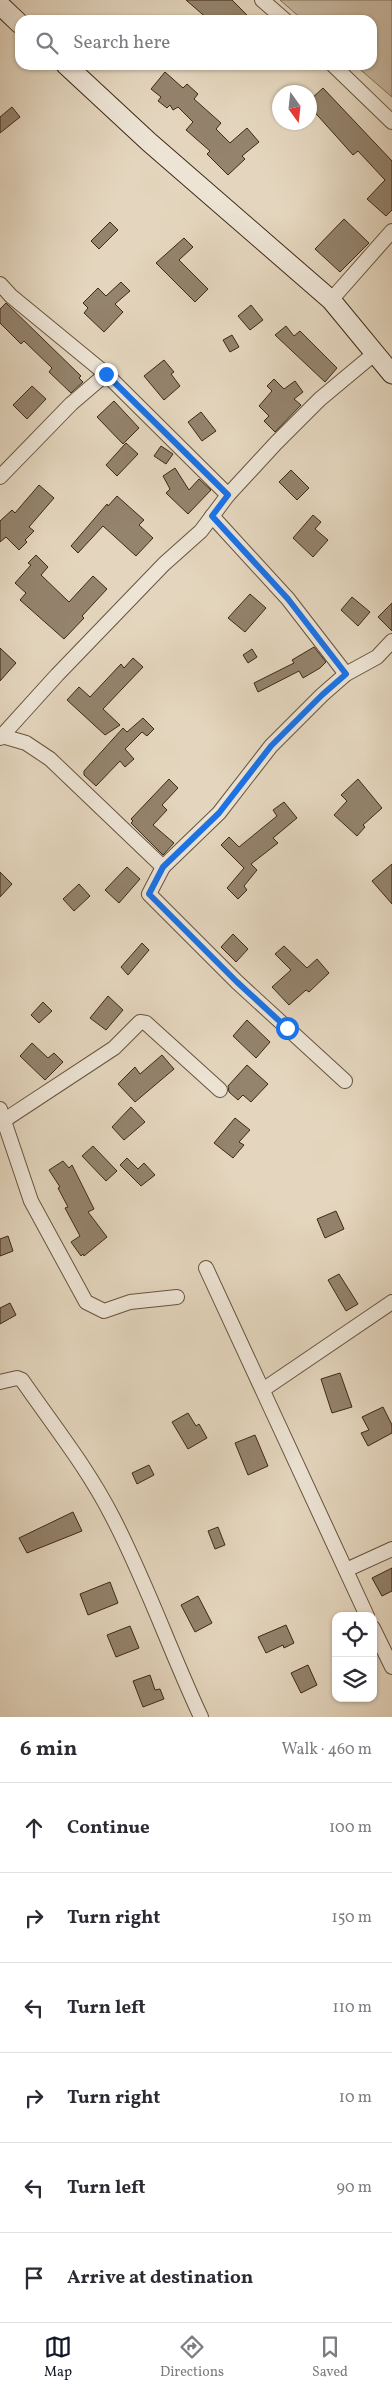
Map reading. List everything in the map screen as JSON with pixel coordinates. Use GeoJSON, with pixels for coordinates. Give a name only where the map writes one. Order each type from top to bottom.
{"type":"FeatureCollection","features":[{"type":"Feature","properties":{"kind":"main road"},"geometry":{"type":"LineString","coordinates":[[0,6],[15,20]]}},
{"type":"Feature","properties":{"kind":"main road"},"geometry":{"type":"LineString","coordinates":[[71,70],[149,142],[331,300],[392,374]]}},
{"type":"Feature","properties":{"kind":"street"},"geometry":{"type":"LineString","coordinates":[[262,0],[279,15]]}},
{"type":"Feature","properties":{"kind":"street"},"geometry":{"type":"LineString","coordinates":[[338,70],[392,122]]}},
{"type":"Feature","properties":{"kind":"street"},"geometry":{"type":"LineString","coordinates":[[331,300],[392,231]]}},
{"type":"Feature","properties":{"kind":"street"},"geometry":{"type":"LineString","coordinates":[[0,284],[11,296],[106,374],[228,495]]}},
{"type":"Feature","properties":{"kind":"street"},"geometry":{"type":"LineString","coordinates":[[163,867],[50,759],[26,743],[1,737],[57,675],[164,564],[201,531],[228,495],[314,406],[374,354]]}},
{"type":"Feature","properties":{"kind":"street"},"geometry":{"type":"LineString","coordinates":[[0,477],[71,404],[106,374]]}},
{"type":"Feature","properties":{"kind":"street"},"geometry":{"type":"LineString","coordinates":[[212,516],[288,599],[346,674]]}},
{"type":"Feature","properties":{"kind":"street"},"geometry":{"type":"LineString","coordinates":[[345,1081],[237,982],[149,894],[163,867],[219,813],[271,746],[346,674],[377,657],[392,641]]}},
{"type":"Feature","properties":{"kind":"street"},"geometry":{"type":"LineString","coordinates":[[177,1297],[130,1302],[104,1311],[86,1302],[31,1201],[2,1118],[114,1048],[140,1022],[146,1023],[220,1090]]}},
{"type":"Feature","properties":{"kind":"street"},"geometry":{"type":"LineString","coordinates":[[206,1268],[264,1389],[365,1612]]}},
{"type":"Feature","properties":{"kind":"street"},"geometry":{"type":"LineString","coordinates":[[264,1389],[392,1302]]}},
{"type":"Feature","properties":{"kind":"street"},"geometry":{"type":"LineString","coordinates":[[0,1382],[17,1378],[22,1380],[69,1443],[91,1478],[112,1517],[201,1717]]}},
{"type":"Feature","properties":{"kind":"street"},"geometry":{"type":"LineString","coordinates":[[346,1570],[392,1549]]}},
{"type":"Feature","properties":{"kind":"street"},"geometry":{"type":"LineString","coordinates":[[377,1636],[392,1667]]}},
{"type":"Feature","properties":{"kind":"shaded area"},"geometry":{"type":"Polygon","coordinates":[[[280,0],[392,0],[392,97],[361,70],[377,70],[377,15],[297,15],[280,0]]]}},
{"type":"Feature","properties":{"kind":"building"},"geometry":{"type":"Polygon","coordinates":[[[186,0],[232,0],[247,15],[203,15],[186,0]]]}},
{"type":"Feature","properties":{"kind":"building"},"geometry":{"type":"Polygon","coordinates":[[[165,72],[183,88],[187,84],[198,94],[194,99],[221,123],[216,129],[230,143],[247,128],[259,142],[242,156],[245,159],[228,175],[207,154],[210,151],[186,130],[193,122],[178,107],[173,110],[170,105],[167,108],[158,101],[161,97],[151,89],[165,72]]]}},
{"type":"Feature","properties":{"kind":"building"},"geometry":{"type":"Polygon","coordinates":[[[323,88],[392,161],[392,210],[386,216],[367,199],[385,180],[358,151],[353,155],[317,115],[317,94],[323,88]]]}},
{"type":"Feature","properties":{"kind":"building"},"geometry":{"type":"Polygon","coordinates":[[[12,107],[20,117],[0,133],[0,117],[12,107]]]}},
{"type":"Feature","properties":{"kind":"building"},"geometry":{"type":"Polygon","coordinates":[[[344,219],[369,243],[340,272],[315,249],[344,219]]]}},
{"type":"Feature","properties":{"kind":"building"},"geometry":{"type":"Polygon","coordinates":[[[110,222],[118,230],[99,249],[91,241],[110,222]]]}},
{"type":"Feature","properties":{"kind":"building"},"geometry":{"type":"Polygon","coordinates":[[[184,238],[193,247],[179,260],[208,289],[195,302],[156,263],[184,238]]]}},
{"type":"Feature","properties":{"kind":"building"},"geometry":{"type":"Polygon","coordinates":[[[121,282],[130,291],[115,304],[123,312],[104,332],[84,313],[88,308],[83,303],[98,288],[106,296],[121,282]]]}},
{"type":"Feature","properties":{"kind":"building"},"geometry":{"type":"Polygon","coordinates":[[[6,303],[81,376],[79,378],[83,382],[71,393],[49,372],[52,368],[24,341],[21,344],[0,323],[0,309],[6,303]]]}},
{"type":"Feature","properties":{"kind":"building"},"geometry":{"type":"Polygon","coordinates":[[[251,305],[263,320],[250,330],[238,316],[251,305]]]}},
{"type":"Feature","properties":{"kind":"building"},"geometry":{"type":"Polygon","coordinates":[[[286,326],[294,336],[300,331],[337,368],[325,382],[275,335],[286,326]]]}},
{"type":"Feature","properties":{"kind":"building"},"geometry":{"type":"Polygon","coordinates":[[[232,335],[239,347],[230,352],[223,340],[232,335]]]}},
{"type":"Feature","properties":{"kind":"building"},"geometry":{"type":"Polygon","coordinates":[[[164,360],[174,372],[171,374],[180,386],[164,400],[144,376],[164,360]]]}},
{"type":"Feature","properties":{"kind":"building"},"geometry":{"type":"Polygon","coordinates":[[[274,379],[284,389],[295,381],[303,392],[294,399],[301,405],[275,432],[264,421],[269,416],[259,406],[272,391],[267,386],[274,379]]]}},
{"type":"Feature","properties":{"kind":"building"},"geometry":{"type":"Polygon","coordinates":[[[32,386],[46,399],[27,419],[13,405],[32,386]]]}},
{"type":"Feature","properties":{"kind":"building"},"geometry":{"type":"Polygon","coordinates":[[[114,401],[139,428],[123,444],[97,417],[114,401]]]}},
{"type":"Feature","properties":{"kind":"building"},"geometry":{"type":"Polygon","coordinates":[[[201,412],[216,431],[202,441],[188,422],[201,412]]]}},
{"type":"Feature","properties":{"kind":"building"},"geometry":{"type":"Polygon","coordinates":[[[126,443],[138,454],[117,476],[106,465],[126,443]]]}},
{"type":"Feature","properties":{"kind":"building"},"geometry":{"type":"Polygon","coordinates":[[[161,446],[173,454],[166,464],[154,456],[161,446]]]}},
{"type":"Feature","properties":{"kind":"building"},"geometry":{"type":"Polygon","coordinates":[[[175,468],[189,490],[199,479],[211,490],[188,514],[166,493],[170,489],[163,476],[175,468]]]}},
{"type":"Feature","properties":{"kind":"building"},"geometry":{"type":"Polygon","coordinates":[[[291,470],[309,488],[297,500],[279,482],[291,470]]]}},
{"type":"Feature","properties":{"kind":"building"},"geometry":{"type":"Polygon","coordinates":[[[39,485],[54,498],[29,527],[34,531],[25,540],[27,542],[19,550],[6,537],[0,542],[0,521],[12,510],[15,513],[39,485]]]}},
{"type":"Feature","properties":{"kind":"building"},"geometry":{"type":"Polygon","coordinates":[[[117,496],[144,520],[139,525],[153,538],[136,556],[103,526],[78,553],[71,546],[107,504],[108,506],[117,496]]]}},
{"type":"Feature","properties":{"kind":"building"},"geometry":{"type":"Polygon","coordinates":[[[313,515],[321,522],[315,529],[328,540],[313,557],[293,538],[313,515]]]}},
{"type":"Feature","properties":{"kind":"building"},"geometry":{"type":"Polygon","coordinates":[[[36,555],[48,567],[41,575],[69,602],[93,576],[107,589],[64,639],[20,600],[26,593],[15,583],[31,565],[28,563],[36,555]]]}},
{"type":"Feature","properties":{"kind":"building"},"geometry":{"type":"Polygon","coordinates":[[[250,594],[266,608],[245,632],[228,618],[250,594]]]}},
{"type":"Feature","properties":{"kind":"building"},"geometry":{"type":"Polygon","coordinates":[[[352,597],[370,612],[358,626],[341,610],[352,597]]]}},
{"type":"Feature","properties":{"kind":"building"},"geometry":{"type":"Polygon","coordinates":[[[392,603],[392,631],[378,617],[392,603]]]}},
{"type":"Feature","properties":{"kind":"building"},"geometry":{"type":"Polygon","coordinates":[[[314,647],[326,662],[320,668],[303,678],[299,671],[258,692],[254,683],[294,663],[292,660],[314,647]]]}},
{"type":"Feature","properties":{"kind":"building"},"geometry":{"type":"Polygon","coordinates":[[[0,648],[16,663],[0,681],[0,648]]]}},
{"type":"Feature","properties":{"kind":"building"},"geometry":{"type":"Polygon","coordinates":[[[252,649],[257,657],[248,663],[243,655],[252,649]]]}},
{"type":"Feature","properties":{"kind":"building"},"geometry":{"type":"Polygon","coordinates":[[[133,658],[143,667],[103,709],[120,725],[105,735],[67,700],[79,687],[90,697],[121,664],[124,668],[133,658]]]}},
{"type":"Feature","properties":{"kind":"building"},"geometry":{"type":"Polygon","coordinates":[[[143,718],[154,729],[147,736],[142,732],[125,749],[134,759],[125,767],[120,761],[96,786],[84,775],[84,771],[123,728],[127,732],[143,718]]]}},
{"type":"Feature","properties":{"kind":"building"},"geometry":{"type":"Polygon","coordinates":[[[169,779],[178,788],[162,805],[167,810],[153,825],[174,843],[163,855],[131,823],[133,821],[131,819],[169,779]]]}},
{"type":"Feature","properties":{"kind":"building"},"geometry":{"type":"Polygon","coordinates":[[[358,779],[382,808],[363,825],[365,827],[357,836],[334,815],[347,801],[341,795],[358,779]]]}},
{"type":"Feature","properties":{"kind":"building"},"geometry":{"type":"Polygon","coordinates":[[[284,802],[297,818],[273,838],[278,843],[251,864],[257,870],[244,886],[247,890],[238,899],[227,888],[244,868],[221,845],[229,837],[239,847],[277,816],[273,810],[284,802]]]}},
{"type":"Feature","properties":{"kind":"building"},"geometry":{"type":"Polygon","coordinates":[[[392,864],[392,904],[372,881],[392,864]]]}},
{"type":"Feature","properties":{"kind":"building"},"geometry":{"type":"Polygon","coordinates":[[[127,867],[140,879],[119,903],[105,890],[127,867]]]}},
{"type":"Feature","properties":{"kind":"building"},"geometry":{"type":"Polygon","coordinates":[[[0,872],[12,884],[0,897],[0,872]]]}},
{"type":"Feature","properties":{"kind":"building"},"geometry":{"type":"Polygon","coordinates":[[[79,884],[90,896],[74,911],[63,899],[79,884]]]}},
{"type":"Feature","properties":{"kind":"building"},"geometry":{"type":"Polygon","coordinates":[[[233,934],[248,949],[236,962],[221,947],[233,934]]]}},
{"type":"Feature","properties":{"kind":"building"},"geometry":{"type":"Polygon","coordinates":[[[142,943],[149,950],[128,975],[121,967],[142,943]]]}},
{"type":"Feature","properties":{"kind":"building"},"geometry":{"type":"Polygon","coordinates":[[[284,946],[307,968],[317,959],[329,973],[309,992],[306,990],[289,1005],[272,987],[291,970],[275,954],[284,946]]]}},
{"type":"Feature","properties":{"kind":"building"},"geometry":{"type":"Polygon","coordinates":[[[108,996],[123,1010],[106,1030],[90,1018],[108,996]]]}},
{"type":"Feature","properties":{"kind":"building"},"geometry":{"type":"Polygon","coordinates":[[[43,1002],[52,1011],[39,1023],[31,1015],[43,1002]]]}},
{"type":"Feature","properties":{"kind":"building"},"geometry":{"type":"Polygon","coordinates":[[[247,1020],[270,1042],[256,1058],[233,1036],[247,1020]]]}},
{"type":"Feature","properties":{"kind":"building"},"geometry":{"type":"Polygon","coordinates":[[[32,1043],[48,1058],[54,1053],[63,1062],[45,1080],[20,1056],[32,1043]]]}},
{"type":"Feature","properties":{"kind":"building"},"geometry":{"type":"Polygon","coordinates":[[[162,1055],[174,1069],[135,1102],[118,1084],[135,1067],[140,1074],[162,1055]]]}},
{"type":"Feature","properties":{"kind":"building"},"geometry":{"type":"Polygon","coordinates":[[[247,1065],[268,1084],[251,1102],[243,1095],[238,1100],[229,1092],[228,1086],[247,1065]]]}},
{"type":"Feature","properties":{"kind":"building"},"geometry":{"type":"Polygon","coordinates":[[[131,1107],[145,1122],[124,1140],[112,1127],[131,1107]]]}},
{"type":"Feature","properties":{"kind":"building"},"geometry":{"type":"Polygon","coordinates":[[[235,1118],[250,1130],[239,1142],[244,1145],[233,1158],[214,1143],[235,1118]]]}},
{"type":"Feature","properties":{"kind":"building"},"geometry":{"type":"Polygon","coordinates":[[[93,1146],[117,1171],[106,1181],[82,1156],[93,1146]]]}},
{"type":"Feature","properties":{"kind":"building"},"geometry":{"type":"Polygon","coordinates":[[[127,1158],[138,1169],[144,1163],[155,1175],[141,1186],[120,1165],[127,1158]]]}},
{"type":"Feature","properties":{"kind":"building"},"geometry":{"type":"Polygon","coordinates":[[[63,1161],[69,1168],[72,1165],[94,1209],[88,1212],[107,1237],[84,1256],[83,1254],[81,1256],[71,1242],[80,1236],[65,1208],[68,1207],[58,1188],[60,1187],[49,1170],[63,1161]]]}},
{"type":"Feature","properties":{"kind":"building"},"geometry":{"type":"Polygon","coordinates":[[[336,1211],[344,1229],[325,1238],[317,1219],[336,1211]]]}},
{"type":"Feature","properties":{"kind":"building"},"geometry":{"type":"Polygon","coordinates":[[[8,1236],[13,1251],[0,1256],[0,1239],[8,1236]]]}},
{"type":"Feature","properties":{"kind":"building"},"geometry":{"type":"Polygon","coordinates":[[[339,1274],[358,1304],[346,1311],[328,1280],[339,1274]]]}},
{"type":"Feature","properties":{"kind":"building"},"geometry":{"type":"Polygon","coordinates":[[[10,1303],[16,1315],[0,1324],[0,1308],[10,1303]]]}},
{"type":"Feature","properties":{"kind":"building"},"geometry":{"type":"Polygon","coordinates":[[[340,1373],[352,1407],[332,1413],[321,1379],[340,1373]]]}},
{"type":"Feature","properties":{"kind":"building"},"geometry":{"type":"Polygon","coordinates":[[[383,1407],[392,1425],[392,1433],[368,1446],[361,1433],[369,1430],[362,1417],[383,1407]]]}},
{"type":"Feature","properties":{"kind":"building"},"geometry":{"type":"Polygon","coordinates":[[[188,1413],[196,1426],[199,1424],[207,1438],[188,1449],[172,1422],[188,1413]]]}},
{"type":"Feature","properties":{"kind":"building"},"geometry":{"type":"Polygon","coordinates":[[[255,1435],[268,1466],[248,1475],[235,1443],[255,1435]]]}},
{"type":"Feature","properties":{"kind":"building"},"geometry":{"type":"Polygon","coordinates":[[[149,1465],[154,1475],[137,1484],[132,1473],[149,1465]]]}},
{"type":"Feature","properties":{"kind":"building"},"geometry":{"type":"Polygon","coordinates":[[[73,1512],[82,1531],[27,1553],[19,1538],[73,1512]]]}},
{"type":"Feature","properties":{"kind":"building"},"geometry":{"type":"Polygon","coordinates":[[[218,1527],[225,1545],[215,1549],[208,1531],[218,1527]]]}},
{"type":"Feature","properties":{"kind":"building"},"geometry":{"type":"Polygon","coordinates":[[[392,1568],[392,1591],[382,1596],[372,1578],[392,1568]]]}},
{"type":"Feature","properties":{"kind":"building"},"geometry":{"type":"Polygon","coordinates":[[[110,1582],[118,1603],[88,1615],[80,1594],[110,1582]]]}},
{"type":"Feature","properties":{"kind":"building"},"geometry":{"type":"Polygon","coordinates":[[[198,1596],[212,1623],[195,1632],[181,1605],[198,1596]]]}},
{"type":"Feature","properties":{"kind":"building"},"geometry":{"type":"Polygon","coordinates":[[[286,1625],[294,1643],[284,1648],[283,1645],[266,1653],[258,1637],[286,1625]]]}},
{"type":"Feature","properties":{"kind":"building"},"geometry":{"type":"Polygon","coordinates":[[[130,1626],[139,1648],[116,1657],[107,1635],[130,1626]]]}},
{"type":"Feature","properties":{"kind":"building"},"geometry":{"type":"Polygon","coordinates":[[[308,1665],[317,1685],[301,1693],[291,1673],[308,1665]]]}},
{"type":"Feature","properties":{"kind":"building"},"geometry":{"type":"Polygon","coordinates":[[[150,1675],[155,1690],[160,1689],[164,1699],[143,1707],[133,1681],[150,1675]]]}},
{"type":"Feature","properties":{"kind":"route"},"geometry":{"type":"LineString","coordinates":[[106,374],[228,495],[212,516],[288,599],[346,674],[271,746],[219,813],[163,867],[154,881],[149,894],[237,982],[287,1028]]}}]}
